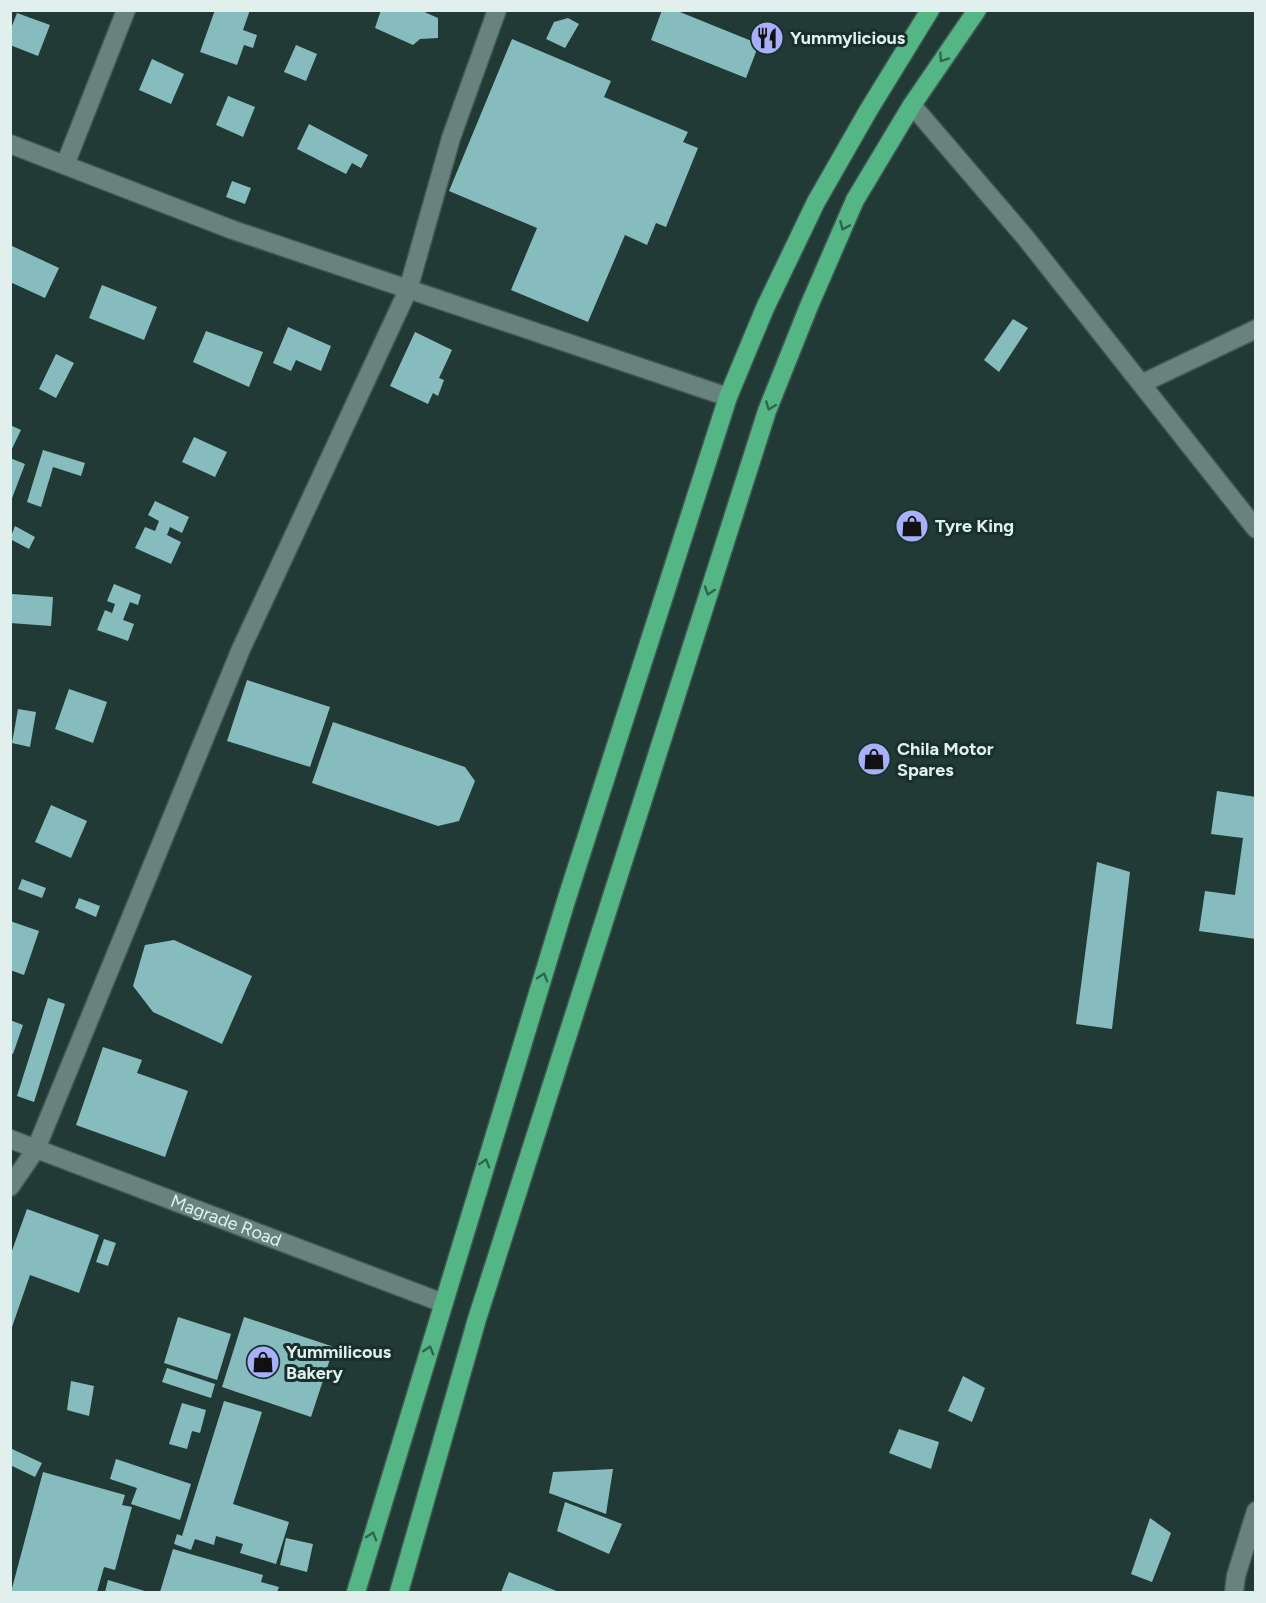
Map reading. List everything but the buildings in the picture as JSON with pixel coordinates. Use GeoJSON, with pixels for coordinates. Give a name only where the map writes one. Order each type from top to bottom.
{"type":"FeatureCollection","features":[{"type":"Feature","properties":{"kind":"highway"},"geometry":{"type":"LineString","coordinates":[[356,1593],[442,1303],[566,901],[728,397],[765,308],[816,202],[930,10]]}},
{"type":"Feature","properties":{"kind":"highway"},"geometry":{"type":"LineString","coordinates":[[399,1593],[477,1319],[767,411],[855,200],[912,105],[977,10]]}},
{"type":"Feature","properties":{"kind":"street"},"geometry":{"type":"LineString","coordinates":[[65,165],[126,10]]}},
{"type":"Feature","properties":{"kind":"street"},"geometry":{"type":"LineString","coordinates":[[10,1187],[36,1149],[241,649],[408,290],[451,138],[497,10]]}},
{"type":"Feature","properties":{"kind":"street"},"geometry":{"type":"LineString","coordinates":[[912,105],[1025,237],[1256,529]]}},
{"type":"Feature","properties":{"kind":"street"},"geometry":{"type":"LineString","coordinates":[[10,144],[233,231],[728,397]]}},
{"type":"Feature","properties":{"kind":"street"},"geometry":{"type":"LineString","coordinates":[[1143,384],[1256,329]]}},
{"type":"Feature","properties":{"kind":"street","name":"Magrade Road"},"geometry":{"type":"LineString","coordinates":[[10,1139],[442,1303]]}},
{"type":"Feature","properties":{"kind":"street"},"geometry":{"type":"LineString","coordinates":[[1234,1593],[1236,1576],[1256,1511]]}},
{"type":"Feature","properties":{"kind":"place","name":"Yummylicious"},"geometry":{"type":"Point","coordinates":[767,38]}},
{"type":"Feature","properties":{"kind":"place","name":"Tyre King"},"geometry":{"type":"Point","coordinates":[912,526]}},
{"type":"Feature","properties":{"kind":"place","name":"Chila Motor Spares"},"geometry":{"type":"Point","coordinates":[874,759]}},
{"type":"Feature","properties":{"kind":"place","name":"Yummilicous Bakery"},"geometry":{"type":"Point","coordinates":[263,1362]}}]}
